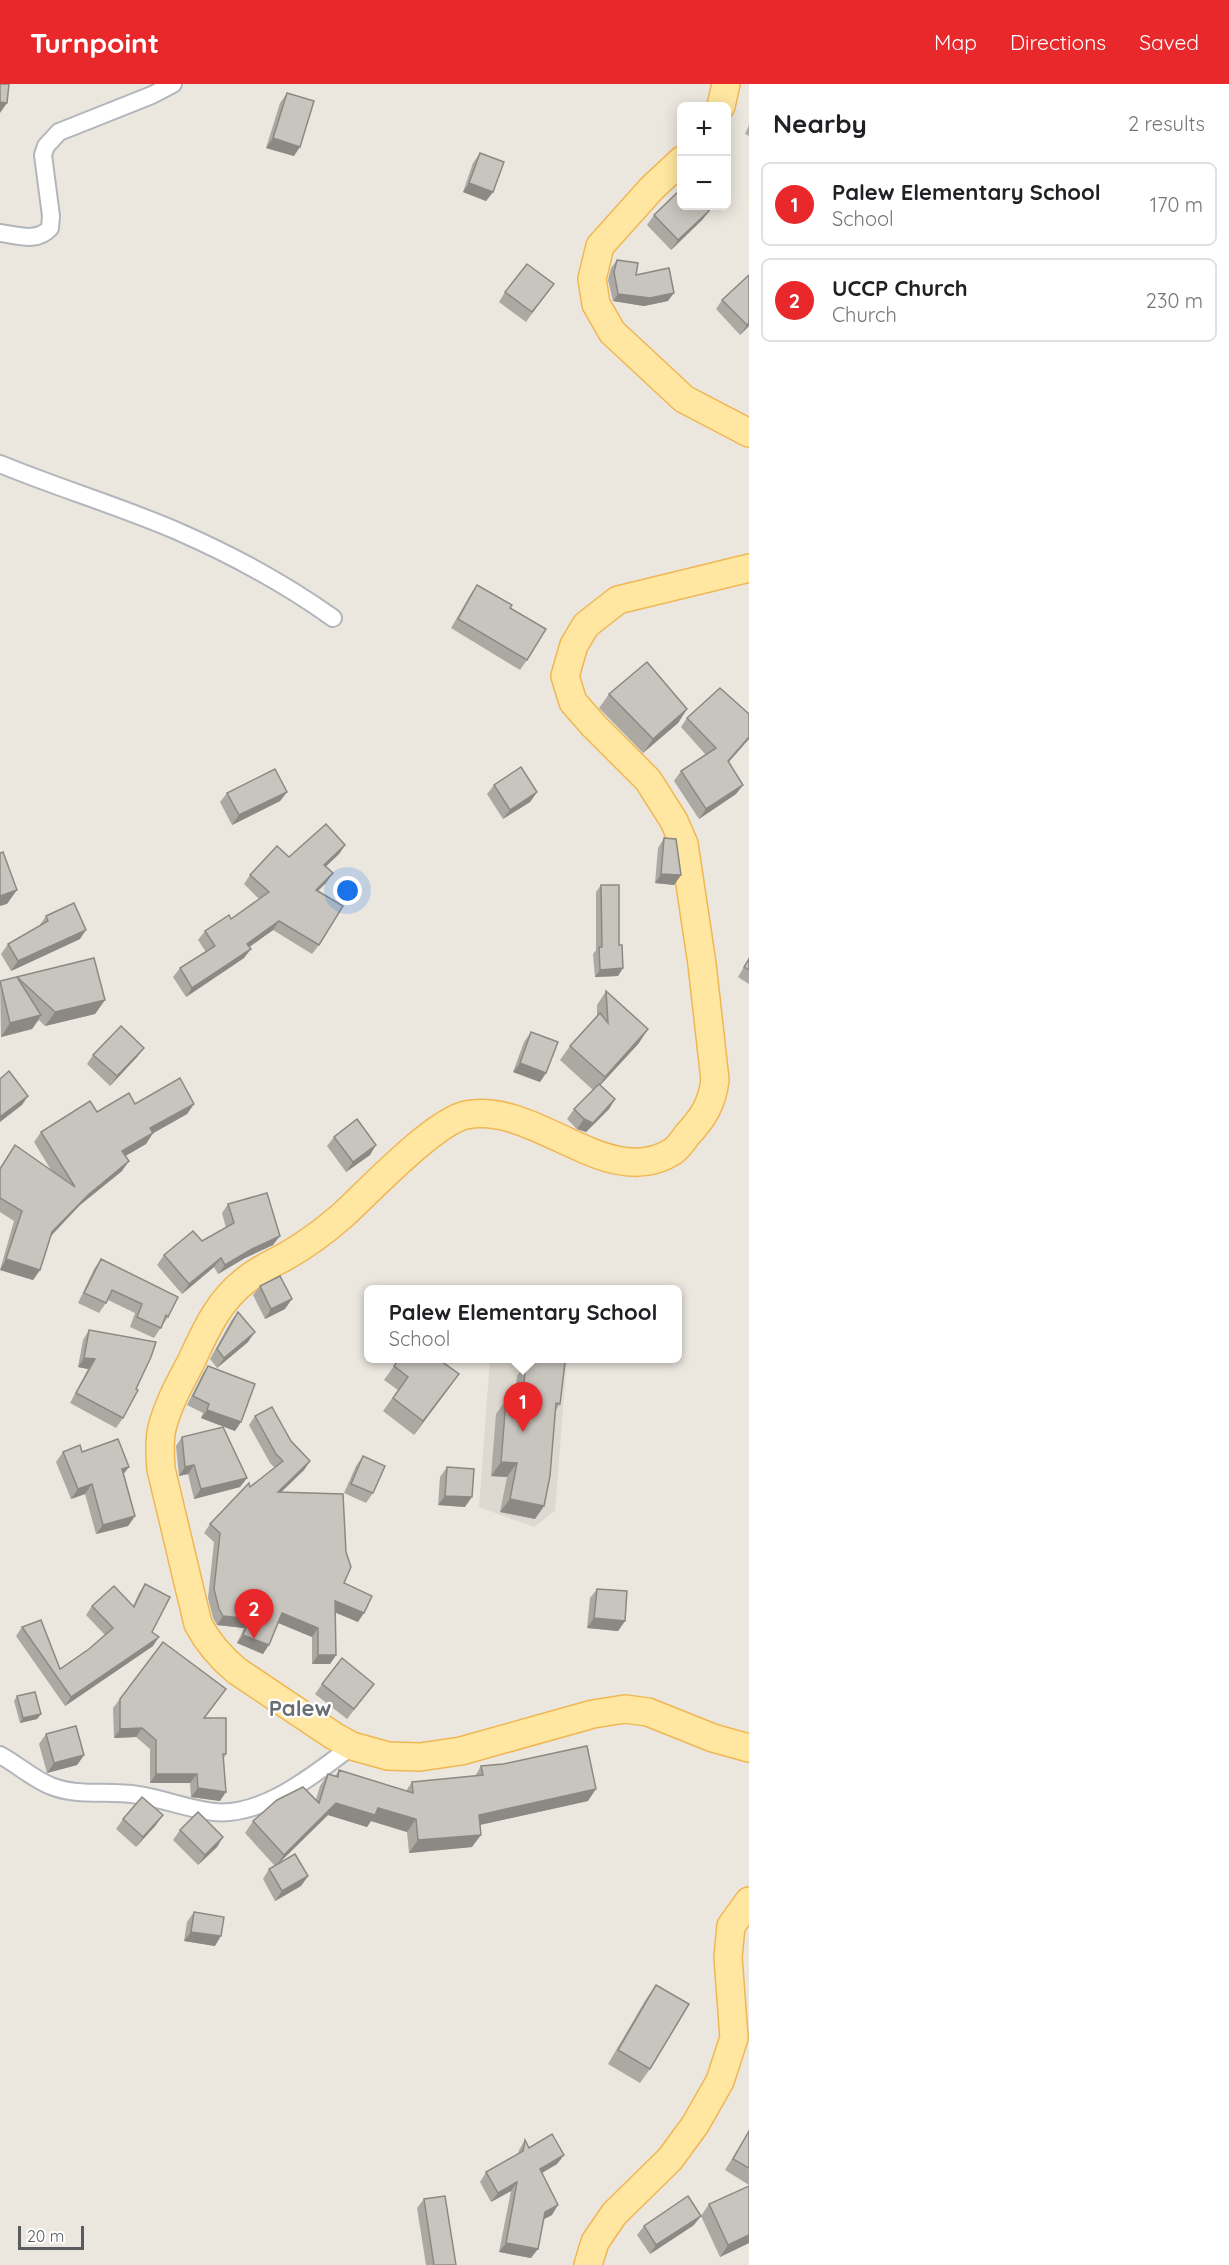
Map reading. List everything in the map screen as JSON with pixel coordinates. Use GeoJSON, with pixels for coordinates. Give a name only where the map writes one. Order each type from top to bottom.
{"type":"FeatureCollection","features":[{"type":"Feature","properties":{"kind":"main road"},"geometry":{"type":"LineString","coordinates":[[722,102],[726,84]]}},
{"type":"Feature","properties":{"kind":"main road"},"geometry":{"type":"LineString","coordinates":[[677,164],[600,246],[592,279],[596,304],[612,332],[684,399],[749,433]]}},
{"type":"Feature","properties":{"kind":"main road"},"geometry":{"type":"LineString","coordinates":[[749,567],[618,600],[586,625],[574,645],[565,676],[573,702],[648,780],[674,821],[684,844],[702,964],[715,1080],[713,1096],[705,1116],[673,1151],[646,1162],[626,1162],[599,1156],[562,1137],[500,1114],[465,1116],[435,1131],[336,1222],[290,1254],[259,1270],[228,1295],[213,1316],[170,1403],[162,1431],[160,1449],[161,1469],[198,1624],[219,1657],[352,1746],[388,1756],[420,1757],[461,1751],[593,1714],[624,1709],[648,1712],[713,1738],[749,1748]]}},
{"type":"Feature","properties":{"kind":"main road"},"geometry":{"type":"LineString","coordinates":[[588,2265],[595,2242],[614,2214],[670,2159],[695,2125],[720,2081],[734,2038],[728,1957],[731,1926],[749,1901]]}},
{"type":"Feature","properties":{"kind":"street"},"geometry":{"type":"LineString","coordinates":[[0,233],[35,237],[42,236],[50,228],[51,216],[44,155],[46,146],[59,132],[152,95],[173,84]]}},
{"type":"Feature","properties":{"kind":"street"},"geometry":{"type":"LineString","coordinates":[[0,464],[176,531],[263,572],[333,618]]}},
{"type":"Feature","properties":{"kind":"street"},"geometry":{"type":"LineString","coordinates":[[0,1755],[51,1787],[69,1791],[139,1795],[190,1808],[234,1812],[254,1806],[294,1788],[352,1746]]}},
{"type":"Feature","properties":{"kind":"shaded area"},"geometry":{"type":"Polygon","coordinates":[[[490,1363],[567,1363],[555,1511],[534,1527],[479,1507],[490,1363]]]}},
{"type":"Feature","properties":{"kind":"building"},"geometry":{"type":"Polygon","coordinates":[[[0,84],[9,84],[7,103],[0,102],[0,84]]]}},
{"type":"Feature","properties":{"kind":"building"},"geometry":{"type":"Polygon","coordinates":[[[287,93],[314,101],[300,147],[273,138],[287,93]]]}},
{"type":"Feature","properties":{"kind":"building"},"geometry":{"type":"Polygon","coordinates":[[[480,153],[504,162],[493,192],[469,183],[480,153]]]}},
{"type":"Feature","properties":{"kind":"building"},"geometry":{"type":"Polygon","coordinates":[[[677,193],[677,210],[709,211],[678,240],[654,215],[677,193]]]}},
{"type":"Feature","properties":{"kind":"building"},"geometry":{"type":"Polygon","coordinates":[[[617,260],[638,263],[636,275],[669,268],[674,293],[650,298],[618,294],[614,272],[617,260]]]}},
{"type":"Feature","properties":{"kind":"building"},"geometry":{"type":"Polygon","coordinates":[[[527,264],[554,284],[532,312],[505,292],[527,264]]]}},
{"type":"Feature","properties":{"kind":"building"},"geometry":{"type":"Polygon","coordinates":[[[749,275],[749,323],[747,325],[722,300],[749,275]]]}},
{"type":"Feature","properties":{"kind":"building"},"geometry":{"type":"Polygon","coordinates":[[[477,585],[512,605],[510,608],[546,629],[527,660],[458,619],[477,585]]]}},
{"type":"Feature","properties":{"kind":"building"},"geometry":{"type":"Polygon","coordinates":[[[647,662],[687,709],[653,739],[609,694],[647,662]]]}},
{"type":"Feature","properties":{"kind":"building"},"geometry":{"type":"Polygon","coordinates":[[[720,688],[749,714],[749,737],[728,761],[743,785],[706,809],[681,771],[716,748],[687,718],[720,688]]]}},
{"type":"Feature","properties":{"kind":"building"},"geometry":{"type":"Polygon","coordinates":[[[521,767],[537,792],[510,810],[494,785],[521,767]]]}},
{"type":"Feature","properties":{"kind":"building"},"geometry":{"type":"Polygon","coordinates":[[[275,769],[287,792],[239,815],[227,793],[275,769]]]}},
{"type":"Feature","properties":{"kind":"building"},"geometry":{"type":"Polygon","coordinates":[[[326,824],[345,845],[324,865],[333,873],[316,890],[343,906],[319,945],[279,921],[247,944],[251,949],[192,988],[180,968],[215,946],[205,931],[229,915],[231,919],[269,892],[250,875],[277,846],[289,857],[326,824]]]}},
{"type":"Feature","properties":{"kind":"building"},"geometry":{"type":"Polygon","coordinates":[[[664,838],[676,839],[681,875],[661,874],[664,838]]]}},
{"type":"Feature","properties":{"kind":"building"},"geometry":{"type":"Polygon","coordinates":[[[3,852],[17,890],[0,896],[0,853],[3,852]]]}},
{"type":"Feature","properties":{"kind":"building"},"geometry":{"type":"Polygon","coordinates":[[[601,885],[619,885],[619,945],[622,945],[623,968],[600,970],[601,885]]]}},
{"type":"Feature","properties":{"kind":"building"},"geometry":{"type":"Polygon","coordinates":[[[74,903],[86,930],[18,961],[8,944],[48,921],[46,916],[74,903]]]}},
{"type":"Feature","properties":{"kind":"building"},"geometry":{"type":"Polygon","coordinates":[[[94,958],[105,1000],[55,1012],[17,977],[41,1015],[10,1023],[0,981],[94,958]]]}},
{"type":"Feature","properties":{"kind":"building"},"geometry":{"type":"Polygon","coordinates":[[[749,959],[749,970],[744,967],[749,959]]]}},
{"type":"Feature","properties":{"kind":"building"},"geometry":{"type":"Polygon","coordinates":[[[606,991],[648,1029],[605,1077],[570,1046],[600,1013],[608,1023],[606,991]]]}},
{"type":"Feature","properties":{"kind":"building"},"geometry":{"type":"Polygon","coordinates":[[[121,1026],[144,1048],[117,1076],[93,1055],[121,1026]]]}},
{"type":"Feature","properties":{"kind":"building"},"geometry":{"type":"Polygon","coordinates":[[[531,1032],[558,1042],[546,1073],[520,1063],[531,1032]]]}},
{"type":"Feature","properties":{"kind":"building"},"geometry":{"type":"Polygon","coordinates":[[[9,1071],[28,1096],[0,1117],[0,1079],[9,1071]]]}},
{"type":"Feature","properties":{"kind":"building"},"geometry":{"type":"Polygon","coordinates":[[[180,1078],[194,1104],[150,1128],[153,1133],[122,1151],[129,1161],[88,1195],[52,1232],[40,1270],[6,1259],[22,1211],[0,1198],[0,1169],[15,1145],[75,1187],[41,1132],[90,1101],[97,1112],[129,1093],[135,1104],[180,1078]]]}},
{"type":"Feature","properties":{"kind":"building"},"geometry":{"type":"Polygon","coordinates":[[[599,1084],[615,1099],[593,1123],[584,1119],[574,1109],[599,1084]]]}},
{"type":"Feature","properties":{"kind":"building"},"geometry":{"type":"Polygon","coordinates":[[[357,1119],[376,1145],[353,1162],[334,1137],[357,1119]]]}},
{"type":"Feature","properties":{"kind":"building"},"geometry":{"type":"Polygon","coordinates":[[[267,1193],[280,1236],[225,1265],[221,1258],[189,1284],[164,1255],[193,1231],[202,1241],[234,1223],[228,1204],[267,1193]]]}},
{"type":"Feature","properties":{"kind":"building"},"geometry":{"type":"Polygon","coordinates":[[[101,1259],[178,1297],[168,1317],[166,1315],[161,1328],[137,1317],[142,1304],[112,1290],[106,1303],[84,1293],[101,1259]]]}},
{"type":"Feature","properties":{"kind":"building"},"geometry":{"type":"Polygon","coordinates":[[[280,1276],[292,1299],[271,1309],[260,1286],[280,1276]]]}},
{"type":"Feature","properties":{"kind":"building"},"geometry":{"type":"Polygon","coordinates":[[[238,1312],[255,1332],[224,1358],[217,1349],[238,1312]]]}},
{"type":"Feature","properties":{"kind":"building"},"geometry":{"type":"Polygon","coordinates":[[[89,1330],[156,1342],[136,1389],[138,1390],[123,1418],[76,1393],[95,1359],[84,1358],[89,1330]]]}},
{"type":"Feature","properties":{"kind":"building"},"geometry":{"type":"Polygon","coordinates":[[[396,1363],[444,1363],[459,1374],[423,1421],[393,1398],[408,1377],[394,1366],[396,1363]]]}},
{"type":"Feature","properties":{"kind":"building"},"geometry":{"type":"Polygon","coordinates":[[[526,1363],[565,1363],[560,1404],[556,1403],[550,1476],[544,1506],[510,1499],[517,1463],[501,1462],[506,1400],[522,1402],[526,1363]]]}},
{"type":"Feature","properties":{"kind":"building"},"geometry":{"type":"Polygon","coordinates":[[[208,1366],[255,1384],[241,1422],[207,1410],[209,1404],[193,1396],[208,1366]]]}},
{"type":"Feature","properties":{"kind":"building"},"geometry":{"type":"Polygon","coordinates":[[[272,1407],[291,1441],[310,1461],[278,1492],[343,1494],[346,1552],[351,1567],[344,1583],[372,1596],[364,1613],[335,1601],[336,1655],[318,1655],[318,1628],[282,1613],[269,1645],[243,1635],[250,1619],[223,1616],[219,1609],[214,1589],[220,1533],[210,1524],[249,1483],[250,1487],[283,1461],[276,1454],[255,1416],[272,1407]]]}},
{"type":"Feature","properties":{"kind":"building"},"geometry":{"type":"Polygon","coordinates":[[[223,1427],[247,1478],[201,1489],[194,1465],[185,1467],[182,1437],[223,1427]]]}},
{"type":"Feature","properties":{"kind":"building"},"geometry":{"type":"Polygon","coordinates":[[[118,1439],[129,1467],[122,1469],[135,1516],[103,1525],[92,1484],[78,1489],[63,1452],[80,1445],[82,1452],[118,1439]]]}},
{"type":"Feature","properties":{"kind":"building"},"geometry":{"type":"Polygon","coordinates":[[[363,1456],[385,1466],[373,1493],[351,1484],[363,1456]]]}},
{"type":"Feature","properties":{"kind":"building"},"geometry":{"type":"Polygon","coordinates":[[[447,1467],[474,1469],[472,1497],[445,1496],[447,1467]]]}},
{"type":"Feature","properties":{"kind":"building"},"geometry":{"type":"Polygon","coordinates":[[[145,1584],[170,1597],[152,1632],[159,1637],[71,1697],[22,1627],[41,1620],[60,1669],[89,1649],[113,1628],[92,1606],[114,1586],[134,1607],[145,1584]]]}},
{"type":"Feature","properties":{"kind":"building"},"geometry":{"type":"Polygon","coordinates":[[[597,1589],[627,1591],[625,1621],[594,1618],[597,1589]]]}},
{"type":"Feature","properties":{"kind":"building"},"geometry":{"type":"Polygon","coordinates":[[[163,1642],[226,1689],[204,1718],[226,1718],[226,1754],[223,1754],[226,1792],[198,1788],[197,1774],[156,1774],[156,1740],[142,1728],[120,1729],[120,1699],[163,1642]]]}},
{"type":"Feature","properties":{"kind":"building"},"geometry":{"type":"Polygon","coordinates":[[[342,1658],[374,1684],[354,1709],[322,1684],[342,1658]]]}},
{"type":"Feature","properties":{"kind":"building"},"geometry":{"type":"Polygon","coordinates":[[[35,1692],[41,1714],[23,1718],[17,1696],[35,1692]]]}},
{"type":"Feature","properties":{"kind":"building"},"geometry":{"type":"Polygon","coordinates":[[[76,1726],[84,1755],[54,1763],[46,1734],[76,1726]]]}},
{"type":"Feature","properties":{"kind":"building"},"geometry":{"type":"Polygon","coordinates":[[[587,1746],[596,1789],[479,1815],[481,1835],[418,1840],[416,1819],[378,1808],[375,1815],[336,1803],[284,1855],[253,1821],[277,1800],[303,1787],[319,1803],[328,1774],[338,1777],[339,1770],[413,1793],[412,1782],[483,1775],[481,1766],[503,1764],[587,1746]]]}},
{"type":"Feature","properties":{"kind":"building"},"geometry":{"type":"Polygon","coordinates":[[[142,1797],[163,1815],[143,1837],[123,1819],[142,1797]]]}},
{"type":"Feature","properties":{"kind":"building"},"geometry":{"type":"Polygon","coordinates":[[[198,1812],[223,1837],[205,1855],[180,1830],[198,1812]]]}},
{"type":"Feature","properties":{"kind":"building"},"geometry":{"type":"Polygon","coordinates":[[[295,1854],[308,1876],[282,1891],[269,1869],[295,1854]]]}},
{"type":"Feature","properties":{"kind":"building"},"geometry":{"type":"Polygon","coordinates":[[[194,1912],[224,1917],[221,1936],[191,1932],[194,1912]]]}},
{"type":"Feature","properties":{"kind":"building"},"geometry":{"type":"Polygon","coordinates":[[[656,1985],[689,2004],[650,2069],[618,2050],[656,1985]]]}},
{"type":"Feature","properties":{"kind":"building"},"geometry":{"type":"Polygon","coordinates":[[[749,2131],[749,2168],[733,2159],[749,2131]]]}},
{"type":"Feature","properties":{"kind":"building"},"geometry":{"type":"Polygon","coordinates":[[[552,2134],[564,2155],[540,2169],[558,2205],[545,2212],[538,2249],[506,2243],[517,2182],[498,2193],[486,2172],[523,2151],[525,2140],[529,2148],[552,2134]]]}},
{"type":"Feature","properties":{"kind":"building"},"geometry":{"type":"Polygon","coordinates":[[[749,2186],[749,2235],[728,2245],[709,2204],[749,2186]]]}},
{"type":"Feature","properties":{"kind":"building"},"geometry":{"type":"Polygon","coordinates":[[[445,2196],[456,2265],[434,2265],[424,2199],[445,2196]]]}},
{"type":"Feature","properties":{"kind":"building"},"geometry":{"type":"Polygon","coordinates":[[[688,2196],[701,2216],[656,2245],[644,2226],[688,2196]]]}},
{"type":"Feature","properties":{"kind":"place","name":"Palew Elementary School"},"geometry":{"type":"Point","coordinates":[523,1432]}},
{"type":"Feature","properties":{"kind":"place","name":"UCCP Church"},"geometry":{"type":"Point","coordinates":[254,1639]}},
{"type":"Feature","properties":{"kind":"district","name":"Palew"},"geometry":{"type":"Point","coordinates":[300,1708]}}]}
